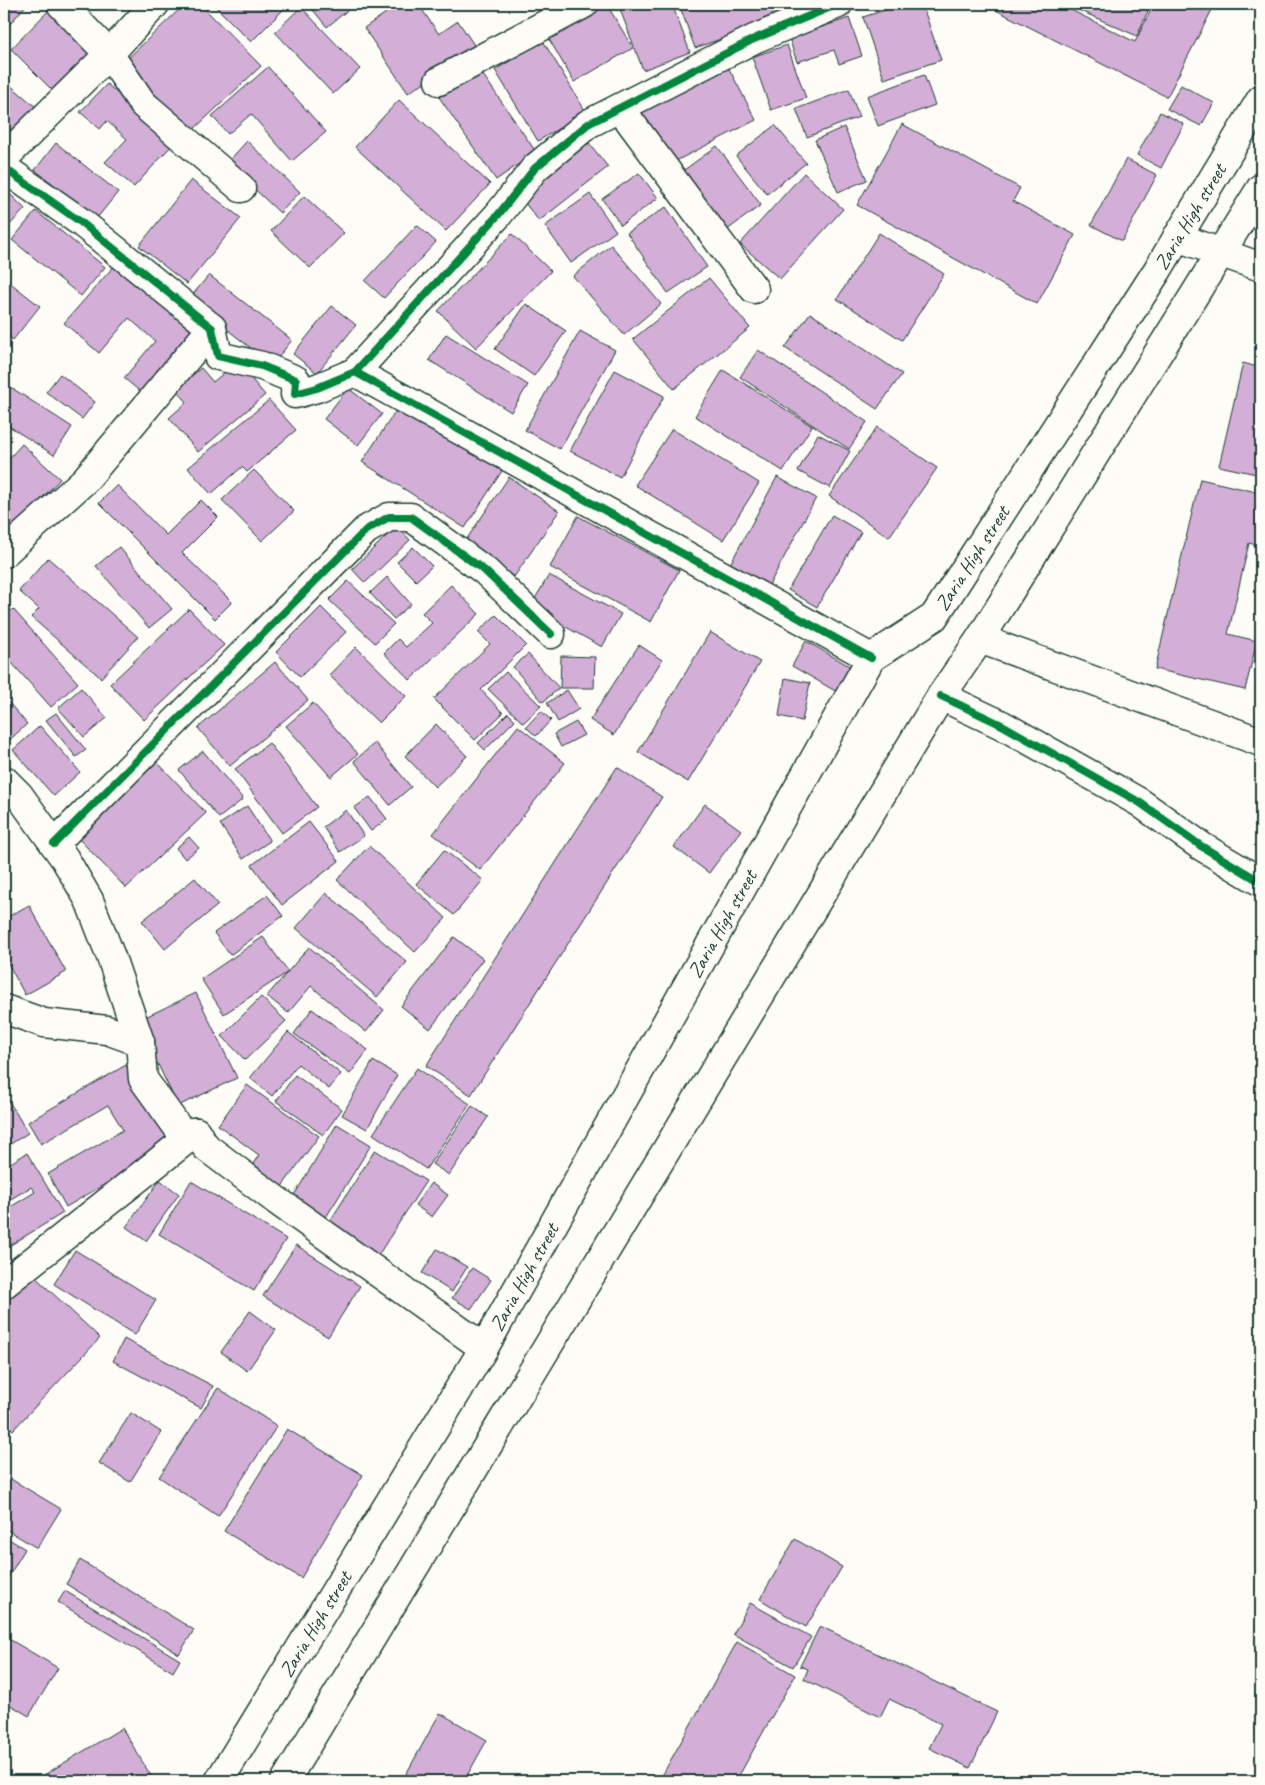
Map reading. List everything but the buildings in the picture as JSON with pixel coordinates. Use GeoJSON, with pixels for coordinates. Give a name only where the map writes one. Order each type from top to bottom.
{"type":"FeatureCollection","features":[{"type":"Feature","properties":{"kind":"street"},"geometry":{"type":"LineString","coordinates":[[61,4],[109,54],[143,104],[241,188]]}},
{"type":"Feature","properties":{"kind":"street"},"geometry":{"type":"LineString","coordinates":[[4,158],[109,54],[155,4]]}},
{"type":"Feature","properties":{"kind":"street"},"geometry":{"type":"LineString","coordinates":[[439,81],[584,4]]}},
{"type":"Feature","properties":{"kind":"street"},"geometry":{"type":"LineString","coordinates":[[4,168],[82,223],[212,328],[218,356],[262,366],[296,380],[295,394],[317,388],[355,372],[498,215],[535,168],[588,124],[754,39],[838,4]]}},
{"type":"Feature","properties":{"kind":"street","name":"Zaria High street"},"geometry":{"type":"LineString","coordinates":[[219,1781],[484,1348],[871,658],[934,617],[1178,237],[1261,99]]}},
{"type":"Feature","properties":{"kind":"street"},"geometry":{"type":"LineString","coordinates":[[620,108],[754,288]]}},
{"type":"Feature","properties":{"kind":"street"},"geometry":{"type":"LineString","coordinates":[[285,1781],[941,696],[980,639],[1261,188]]}},
{"type":"Feature","properties":{"kind":"street"},"geometry":{"type":"LineString","coordinates":[[1178,237],[1261,267]]}},
{"type":"Feature","properties":{"kind":"street"},"geometry":{"type":"LineString","coordinates":[[4,553],[85,480],[212,328]]}},
{"type":"Feature","properties":{"kind":"street"},"geometry":{"type":"LineString","coordinates":[[355,372],[871,658]]}},
{"type":"Feature","properties":{"kind":"street"},"geometry":{"type":"LineString","coordinates":[[54,844],[366,530],[389,517],[411,517],[485,571],[551,634]]}},
{"type":"Feature","properties":{"kind":"street"},"geometry":{"type":"LineString","coordinates":[[980,639],[1261,742]]}},
{"type":"Feature","properties":{"kind":"street"},"geometry":{"type":"LineString","coordinates":[[941,696],[1002,725],[1139,802],[1201,846],[1261,882]]}},
{"type":"Feature","properties":{"kind":"street"},"geometry":{"type":"LineString","coordinates":[[4,780],[19,795],[65,858],[89,900],[140,1042],[143,1079],[181,1132],[196,1132]]}},
{"type":"Feature","properties":{"kind":"street"},"geometry":{"type":"LineString","coordinates":[[4,1009],[44,1023],[107,1030],[140,1042]]}},
{"type":"Feature","properties":{"kind":"street"},"geometry":{"type":"LineString","coordinates":[[196,1132],[206,1147],[276,1200],[484,1348]]}},
{"type":"Feature","properties":{"kind":"street"},"geometry":{"type":"LineString","coordinates":[[4,1284],[196,1132]]}},
{"type":"Feature","properties":{"kind":"cycle path"},"geometry":{"type":"LineString","coordinates":[[355,372],[498,215],[535,168],[588,124],[754,39],[838,4]]}},
{"type":"Feature","properties":{"kind":"cycle path"},"geometry":{"type":"LineString","coordinates":[[4,168],[82,223],[212,328],[218,356],[262,366],[296,380],[295,394],[317,388],[355,372],[871,658]]}},
{"type":"Feature","properties":{"kind":"cycle path"},"geometry":{"type":"LineString","coordinates":[[54,844],[366,530],[389,517],[411,517],[485,571],[551,634]]}},
{"type":"Feature","properties":{"kind":"cycle path"},"geometry":{"type":"LineString","coordinates":[[941,696],[1002,725],[1139,802],[1201,846],[1261,882]]}}]}
